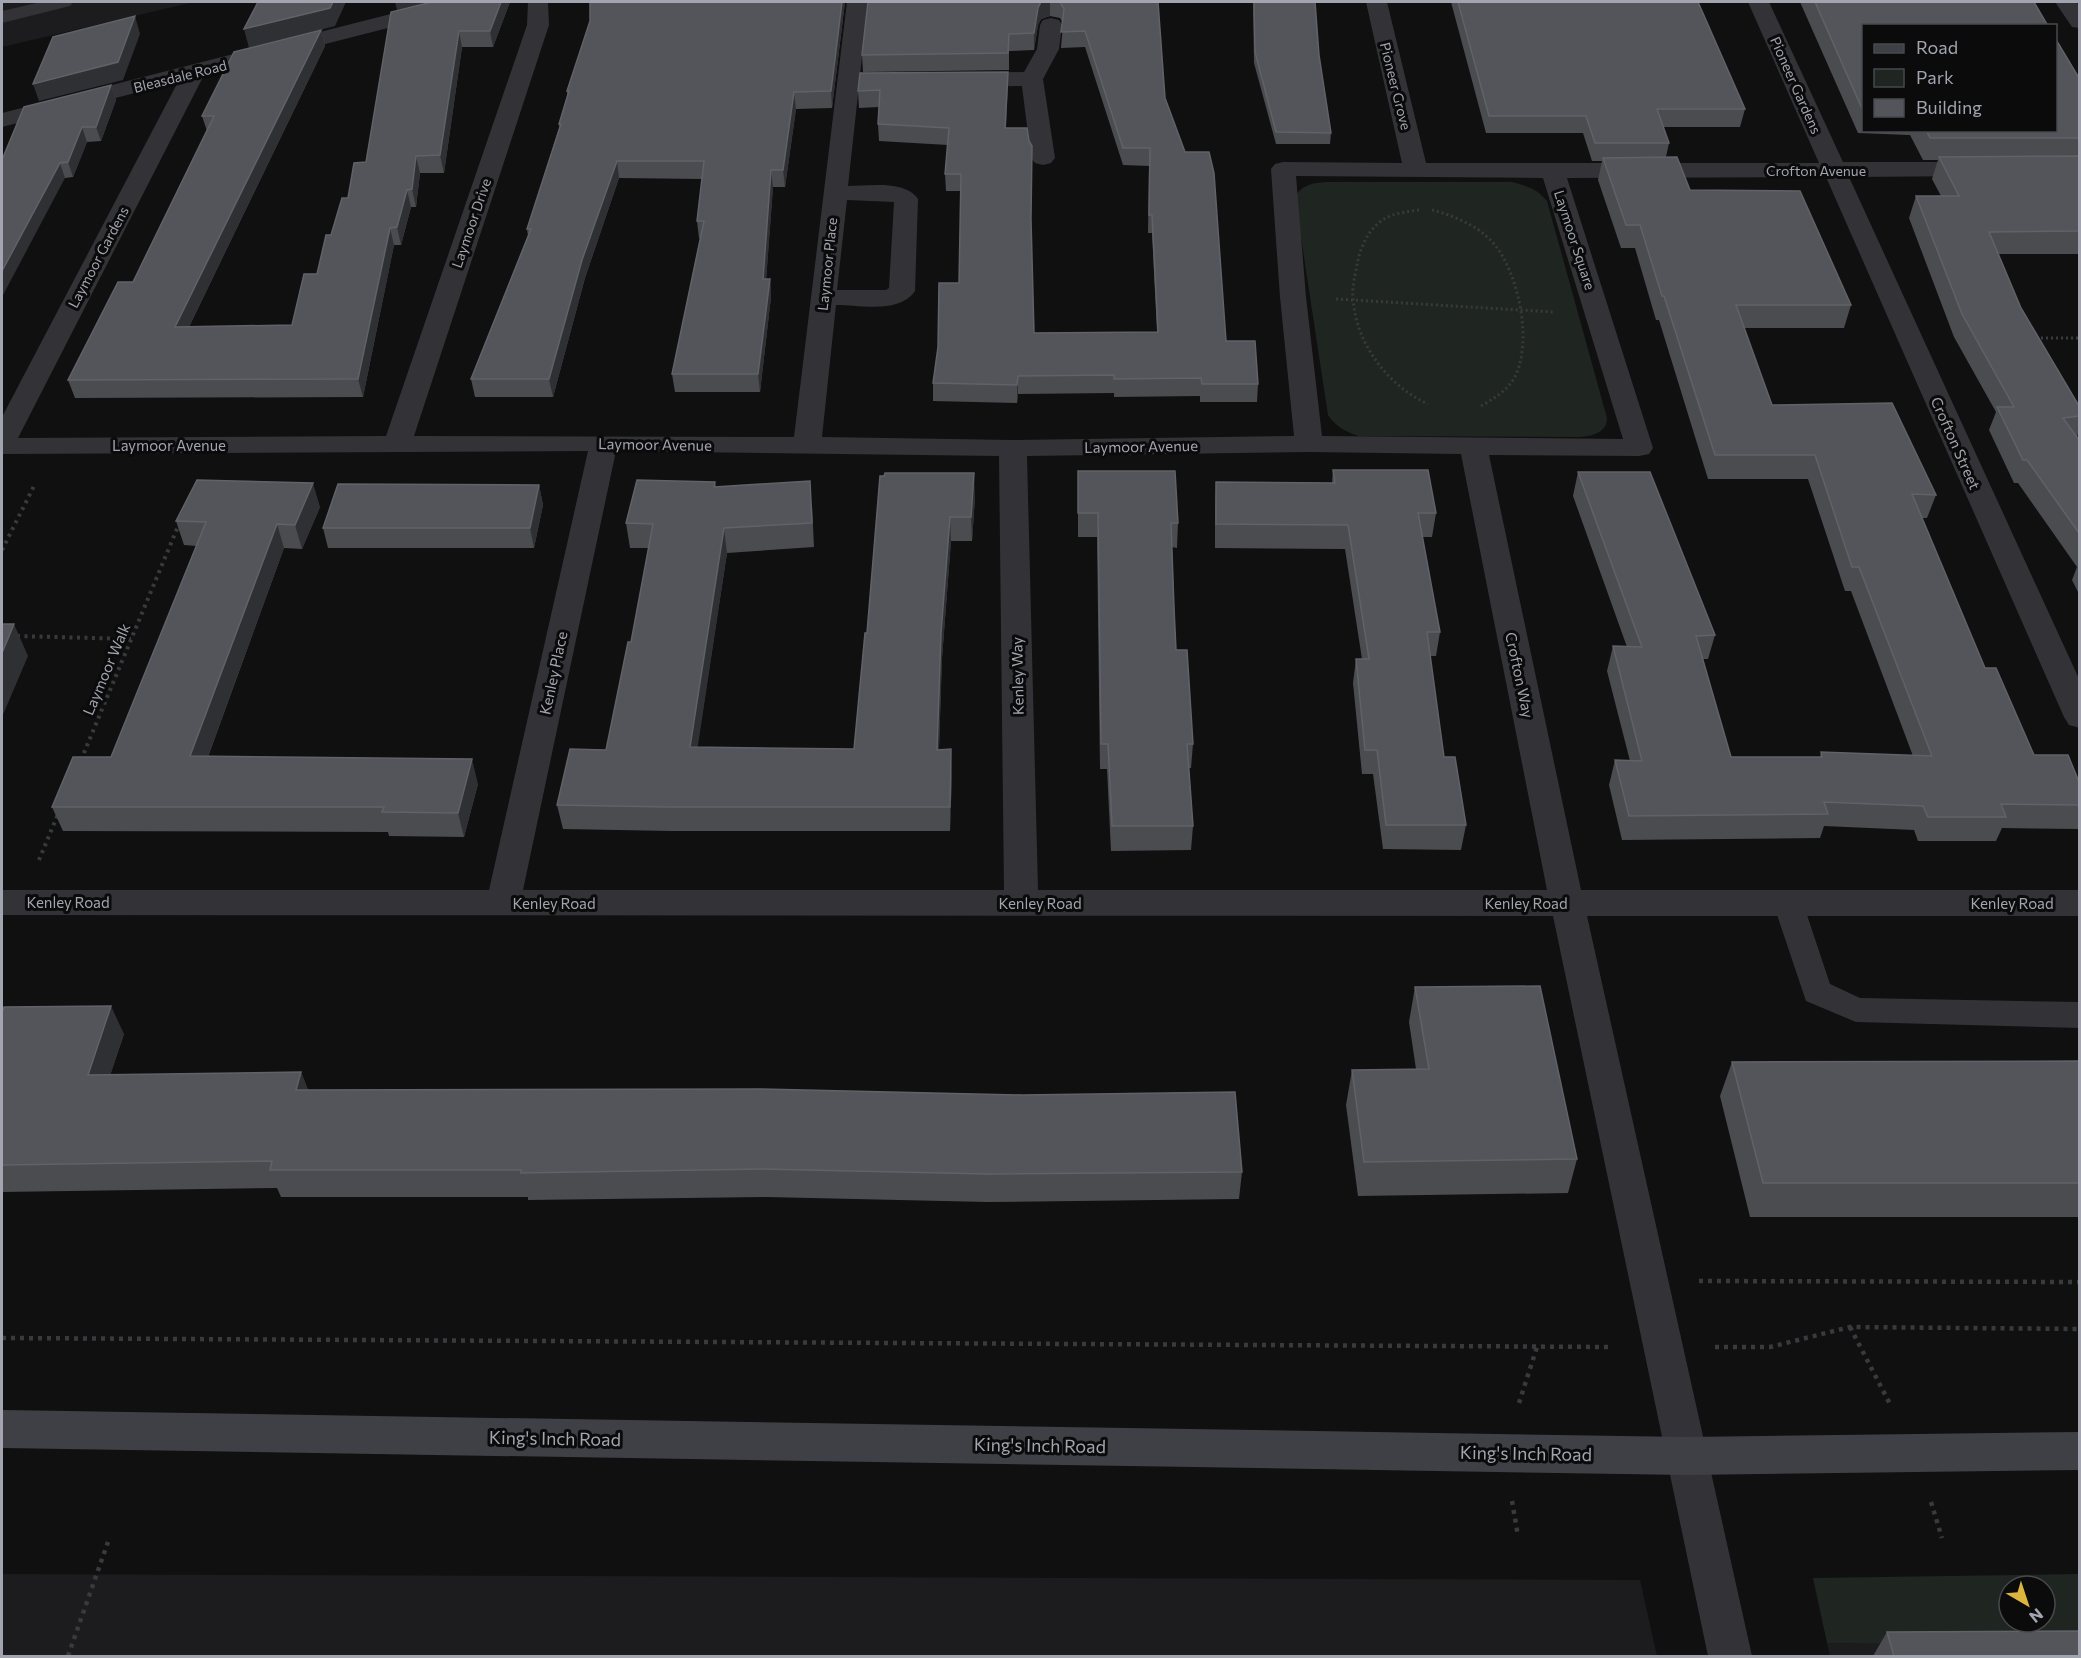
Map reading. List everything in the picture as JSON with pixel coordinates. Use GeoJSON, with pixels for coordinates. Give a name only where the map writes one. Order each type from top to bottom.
{"type":"FeatureCollection","features":[{"type":"Feature","properties":{"kind":"street","name":"Bleasdale Road"},"geometry":{"type":"LineString","coordinates":[[2,120],[462,2]]}},
{"type":"Feature","properties":{"kind":"street","name":"Laymoor Drive"},"geometry":{"type":"LineString","coordinates":[[397,444],[538,24],[538,2]]}},
{"type":"Feature","properties":{"kind":"street","name":"Laymoor Place"},"geometry":{"type":"LineString","coordinates":[[807,447],[836,193],[859,81],[857,2]]}},
{"type":"Feature","properties":{"kind":"street","name":"Pioneer Grove"},"geometry":{"type":"LineString","coordinates":[[1376,2],[1416,170]]}},
{"type":"Feature","properties":{"kind":"street","name":"Pioneer Gardens"},"geometry":{"type":"LineString","coordinates":[[1759,2],[1832,169]]}},
{"type":"Feature","properties":{"kind":"street"},"geometry":{"type":"LineString","coordinates":[[2065,2],[2079,22]]}},
{"type":"Feature","properties":{"kind":"street"},"geometry":{"type":"LineString","coordinates":[[1043,158],[1032,79],[1048,49],[1051,25]]}},
{"type":"Feature","properties":{"kind":"street","name":"Laymoor Gardens"},"geometry":{"type":"LineString","coordinates":[[2,444],[194,72]]}},
{"type":"Feature","properties":{"kind":"street"},"geometry":{"type":"LineString","coordinates":[[940,80],[1032,79]]}},
{"type":"Feature","properties":{"kind":"street","name":"Laymoor Square"},"geometry":{"type":"LineString","coordinates":[[1283,169],[1553,171],[1639,448],[1309,444],[1293,297],[1283,169]]}},
{"type":"Feature","properties":{"kind":"street","name":"Crofton Street"},"geometry":{"type":"LineString","coordinates":[[1832,169],[2079,717]]}},
{"type":"Feature","properties":{"kind":"street","name":"Crofton Avenue"},"geometry":{"type":"LineString","coordinates":[[1553,171],[1997,169]]}},
{"type":"Feature","properties":{"kind":"street"},"geometry":{"type":"LineString","coordinates":[[824,297],[891,298],[902,291],[906,199],[896,194],[836,193]]}},
{"type":"Feature","properties":{"kind":"street","name":"Laymoor Avenue"},"geometry":{"type":"LineString","coordinates":[[2,444],[54,446],[604,443],[1014,448],[1309,444]]}},
{"type":"Feature","properties":{"kind":"street","name":"Kenley Place"},"geometry":{"type":"LineString","coordinates":[[503,903],[604,443]]}},
{"type":"Feature","properties":{"kind":"street","name":"Crofton Way"},"geometry":{"type":"LineString","coordinates":[[1473,446],[1567,903],[1730,1656]]}},
{"type":"Feature","properties":{"kind":"street","name":"Kenley Way"},"geometry":{"type":"LineString","coordinates":[[1014,448],[1021,903]]}},
{"type":"Feature","properties":{"kind":"street","name":"Kenley Road"},"geometry":{"type":"LineString","coordinates":[[11,902],[2079,903]]}},
{"type":"Feature","properties":{"kind":"street","name":"King's Inch Road"},"geometry":{"type":"LineString","coordinates":[[2,1430],[1687,1456],[2079,1451]]}},
{"type":"Feature","properties":{"kind":"lane"},"geometry":{"type":"LineString","coordinates":[[2,17],[63,2]]}},
{"type":"Feature","properties":{"kind":"lane"},"geometry":{"type":"LineString","coordinates":[[1788,903],[1817,992],[1856,1010],[2079,1015]]}},
{"type":"Feature","properties":{"kind":"path"},"geometry":{"type":"LineString","coordinates":[[1437,407],[1416,400],[1400,390],[1382,369],[1366,341],[1352,300],[1359,254],[1370,230],[1384,219],[1404,212],[1427,209],[1449,214],[1467,222],[1496,246],[1510,273],[1522,310],[1521,350],[1515,377],[1505,391],[1483,406],[1472,409]]}},
{"type":"Feature","properties":{"kind":"path"},"geometry":{"type":"LineString","coordinates":[[1293,297],[1599,314]]}},
{"type":"Feature","properties":{"kind":"path"},"geometry":{"type":"LineString","coordinates":[[2034,339],[2079,338]]}},
{"type":"Feature","properties":{"kind":"path"},"geometry":{"type":"LineString","coordinates":[[2,549],[54,446]]}},
{"type":"Feature","properties":{"kind":"path","name":"Laymoor Walk"},"geometry":{"type":"LineString","coordinates":[[76,771],[180,520]]}},
{"type":"Feature","properties":{"kind":"path"},"geometry":{"type":"LineString","coordinates":[[13,636],[131,639]]}},
{"type":"Feature","properties":{"kind":"path"},"geometry":{"type":"LineString","coordinates":[[11,902],[63,804]]}},
{"type":"Feature","properties":{"kind":"path"},"geometry":{"type":"LineString","coordinates":[[1649,1281],[2079,1282]]}},
{"type":"Feature","properties":{"kind":"path"},"geometry":{"type":"LineString","coordinates":[[2,1338],[1770,1347],[1850,1328],[2079,1329]]}},
{"type":"Feature","properties":{"kind":"path"},"geometry":{"type":"LineString","coordinates":[[68,1656],[108,1542]]}},
{"type":"Feature","properties":{"kind":"shaded area"},"geometry":{"type":"Polygon","coordinates":[[[2,2],[194,2],[2,47],[2,2]]]}},
{"type":"Feature","properties":{"kind":"shaded area"},"geometry":{"type":"Polygon","coordinates":[[[2,1574],[1640,1580],[1657,1656],[2,1656],[2,1574]]]}},
{"type":"Feature","properties":{"kind":"shaded area"},"geometry":{"type":"Polygon","coordinates":[[[1827,1643],[2079,1647],[2079,1656],[1830,1656],[1827,1643]]]}},
{"type":"Feature","properties":{"kind":"green space"},"geometry":{"type":"Polygon","coordinates":[[[1326,182],[1511,182],[1540,193],[1547,201],[1607,418],[1602,430],[1594,435],[1580,437],[1359,436],[1334,423],[1328,415],[1295,198],[1304,187],[1326,182]]]}},
{"type":"Feature","properties":{"kind":"green space"},"geometry":{"type":"Polygon","coordinates":[[[2057,1574],[2079,1574],[2079,1647],[1827,1643],[1813,1578],[1997,1575],[1997,1634],[2057,1634],[2057,1574]]]}},
{"type":"Feature","properties":{"kind":"building"},"geometry":{"type":"Polygon","coordinates":[[[258,2],[333,2],[330,8],[244,29],[258,2]]]}},
{"type":"Feature","properties":{"kind":"building"},"geometry":{"type":"Polygon","coordinates":[[[432,2],[501,2],[490,31],[459,31],[440,155],[416,156],[412,189],[407,190],[397,227],[390,228],[358,379],[68,380],[118,282],[133,282],[214,116],[202,116],[234,52],[321,30],[175,327],[292,325],[304,274],[317,274],[326,235],[331,235],[342,198],[348,198],[354,163],[366,162],[391,12],[432,2]]]}},
{"type":"Feature","properties":{"kind":"building"},"geometry":{"type":"Polygon","coordinates":[[[590,2],[842,2],[831,91],[794,92],[783,170],[771,170],[763,279],[770,279],[758,374],[672,374],[704,221],[697,221],[704,161],[617,161],[582,260],[549,379],[471,379],[531,229],[527,229],[561,124],[559,124],[569,91],[567,91],[590,21],[590,2]]]}},
{"type":"Feature","properties":{"kind":"building"},"geometry":{"type":"Polygon","coordinates":[[[868,2],[1041,2],[1034,33],[1009,34],[1008,53],[862,55],[868,2]]]}},
{"type":"Feature","properties":{"kind":"building"},"geometry":{"type":"Polygon","coordinates":[[[1060,2],[1158,2],[1165,98],[1185,152],[1209,152],[1214,173],[1226,341],[1255,341],[1258,384],[1202,384],[1201,378],[1114,379],[1114,375],[1018,376],[1017,385],[933,383],[938,347],[939,283],[959,283],[961,174],[945,174],[949,128],[878,124],[880,90],[858,91],[860,73],[1008,72],[1005,128],[1027,128],[1032,146],[1034,333],[1158,332],[1152,215],[1149,215],[1150,148],[1123,148],[1085,31],[1061,32],[1064,9],[1060,2]]]}},
{"type":"Feature","properties":{"kind":"building"},"geometry":{"type":"Polygon","coordinates":[[[1254,2],[1315,2],[1319,55],[1331,133],[1276,132],[1255,52],[1254,2]]]}},
{"type":"Feature","properties":{"kind":"building"},"geometry":{"type":"Polygon","coordinates":[[[1458,2],[1698,2],[1745,109],[1657,109],[1669,143],[1595,143],[1586,116],[1489,116],[1458,2]]]}},
{"type":"Feature","properties":{"kind":"building"},"geometry":{"type":"Polygon","coordinates":[[[1815,2],[2034,2],[2047,24],[1862,24],[1862,109],[1815,2]]]}},
{"type":"Feature","properties":{"kind":"building"},"geometry":{"type":"Polygon","coordinates":[[[135,16],[118,62],[33,84],[53,37],[135,16]]]}},
{"type":"Feature","properties":{"kind":"building"},"geometry":{"type":"Polygon","coordinates":[[[2057,41],[2079,78],[2079,138],[1930,138],[1927,132],[2057,132],[2057,41]]]}},
{"type":"Feature","properties":{"kind":"building"},"geometry":{"type":"Polygon","coordinates":[[[111,85],[96,127],[82,127],[68,162],[60,163],[2,271],[2,160],[24,107],[111,85]]]}},
{"type":"Feature","properties":{"kind":"building"},"geometry":{"type":"Polygon","coordinates":[[[2079,156],[2079,231],[1989,232],[2021,308],[2079,406],[2079,416],[2063,418],[2079,440],[2079,533],[2027,460],[2023,460],[1997,407],[2014,407],[1962,314],[1916,196],[1959,196],[1939,157],[2079,156]]]}},
{"type":"Feature","properties":{"kind":"building"},"geometry":{"type":"Polygon","coordinates":[[[1677,157],[1690,190],[1800,191],[1851,305],[1736,305],[1772,405],[1892,403],[1936,495],[1912,494],[1985,668],[1996,668],[2034,755],[2068,755],[2079,782],[2079,805],[2001,804],[2006,817],[1928,817],[1923,806],[1824,802],[1828,814],[1629,816],[1615,760],[1642,761],[1613,646],[1642,647],[1578,472],[1650,472],[1715,635],[1696,636],[1731,757],[1822,757],[1821,752],[1932,756],[1859,567],[1852,567],[1815,455],[1715,455],[1640,225],[1626,225],[1603,158],[1677,157]]]}},
{"type":"Feature","properties":{"kind":"building"},"geometry":{"type":"Polygon","coordinates":[[[1333,470],[1428,470],[1436,513],[1418,513],[1440,632],[1427,632],[1444,757],[1455,757],[1466,825],[1386,825],[1377,750],[1365,750],[1356,659],[1369,659],[1348,525],[1216,524],[1216,482],[1335,483],[1333,470]]]}},
{"type":"Feature","properties":{"kind":"building"},"geometry":{"type":"Polygon","coordinates":[[[1078,471],[1175,471],[1178,523],[1171,523],[1176,650],[1187,650],[1193,744],[1187,744],[1193,826],[1112,826],[1108,744],[1101,744],[1098,513],[1078,513],[1078,471]]]}},
{"type":"Feature","properties":{"kind":"building"},"geometry":{"type":"Polygon","coordinates":[[[885,473],[974,473],[971,517],[950,517],[941,633],[937,750],[951,749],[950,807],[557,805],[570,749],[606,750],[628,642],[631,642],[653,524],[626,523],[637,480],[715,482],[714,487],[810,481],[812,523],[724,528],[690,747],[854,749],[865,633],[867,633],[880,476],[884,476],[885,473]]]}},
{"type":"Feature","properties":{"kind":"building"},"geometry":{"type":"Polygon","coordinates":[[[197,480],[313,483],[295,525],[277,524],[190,756],[472,759],[458,813],[382,812],[384,807],[52,807],[73,757],[111,757],[206,522],[176,521],[197,480]]]}},
{"type":"Feature","properties":{"kind":"building"},"geometry":{"type":"Polygon","coordinates":[[[338,484],[539,485],[530,528],[323,528],[338,484]]]}},
{"type":"Feature","properties":{"kind":"building"},"geometry":{"type":"Polygon","coordinates":[[[2,624],[14,624],[2,653],[2,624]]]}},
{"type":"Feature","properties":{"kind":"building"},"geometry":{"type":"Polygon","coordinates":[[[1540,986],[1577,1159],[1364,1162],[1352,1070],[1429,1069],[1415,987],[1540,986]]]}},
{"type":"Feature","properties":{"kind":"building"},"geometry":{"type":"Polygon","coordinates":[[[111,1006],[88,1075],[301,1072],[296,1090],[760,1089],[1022,1095],[1235,1092],[1242,1172],[987,1174],[762,1169],[521,1173],[521,1170],[270,1170],[272,1161],[2,1165],[2,1013],[4,1007],[111,1006]]]}},
{"type":"Feature","properties":{"kind":"building"},"geometry":{"type":"Polygon","coordinates":[[[2079,1061],[2079,1183],[1763,1183],[1732,1062],[2079,1061]]]}},
{"type":"Feature","properties":{"kind":"building"},"geometry":{"type":"Polygon","coordinates":[[[1997,1631],[1997,1634],[2057,1634],[2057,1631],[2079,1631],[2079,1656],[1894,1656],[1887,1632],[1997,1631]]]}}]}
